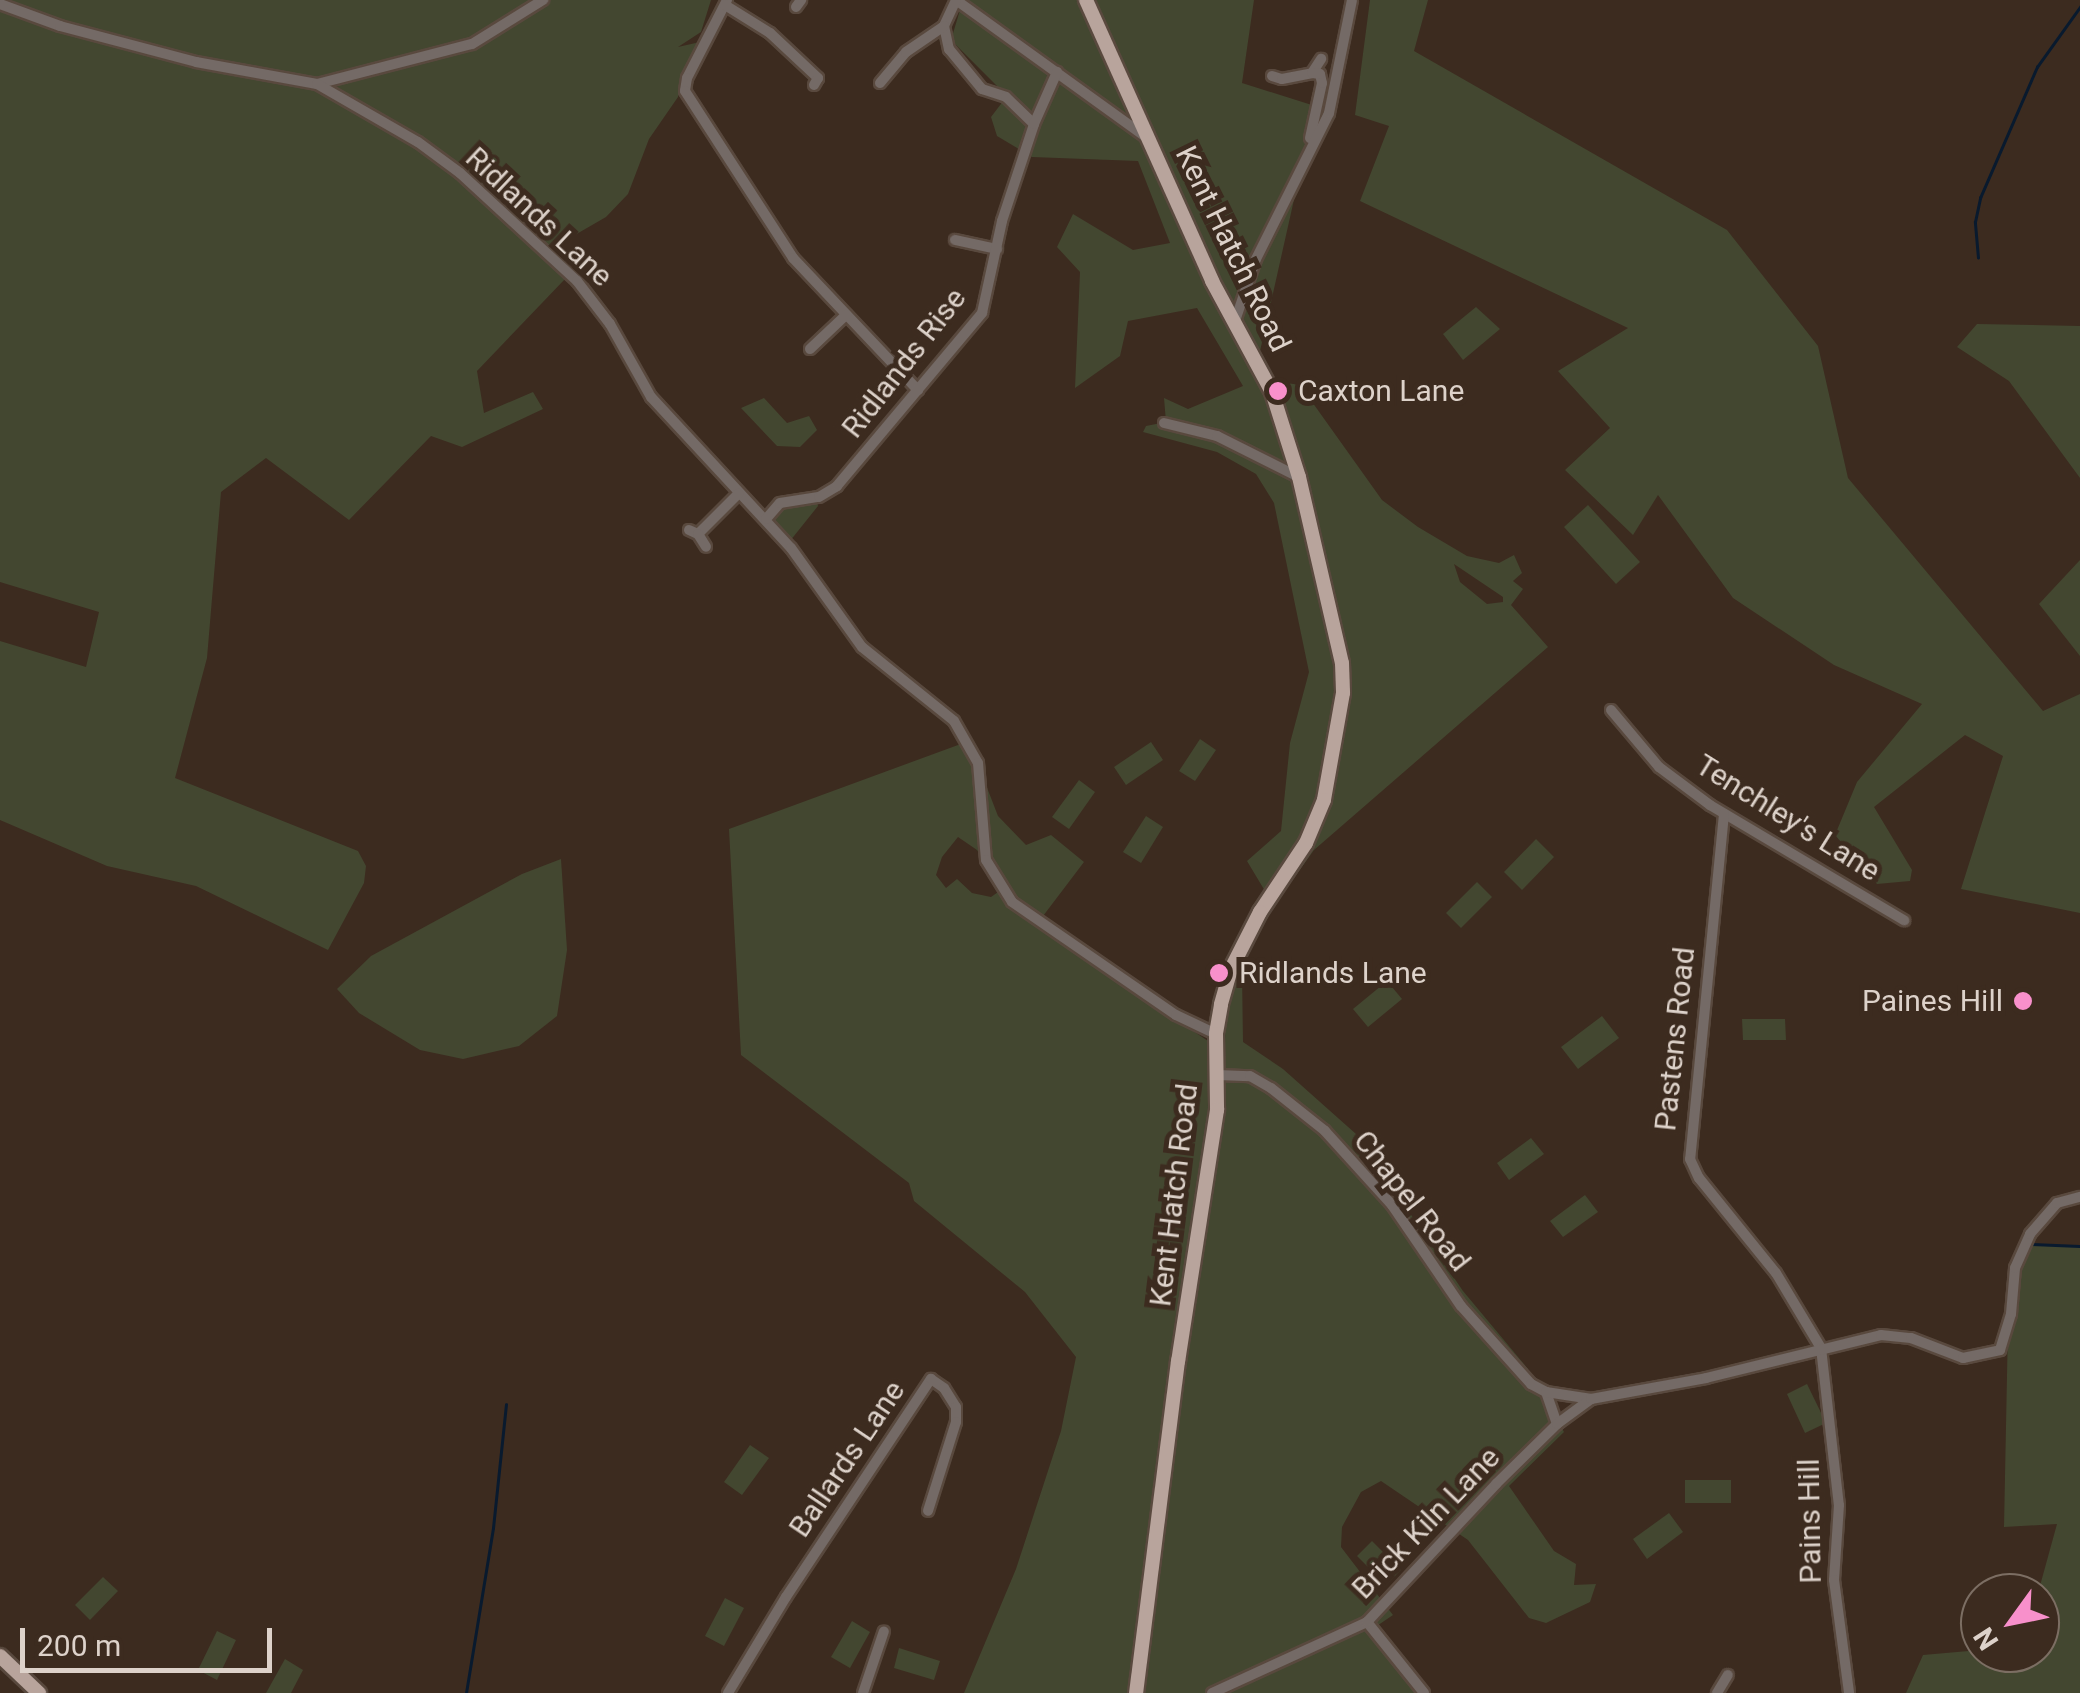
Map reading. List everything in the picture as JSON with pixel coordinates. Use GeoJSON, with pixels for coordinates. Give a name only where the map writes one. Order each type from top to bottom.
{"type":"FeatureCollection","features":[{"type":"Feature","properties":{"kind":"main road","name":"Kent Hatch Road"},"geometry":{"type":"LineString","coordinates":[[1086,0],[1212,280],[1264,371],[1299,477],[1342,662],[1343,693],[1332,769],[1306,844],[1260,912],[1231,968],[1216,1034],[1215,1125],[1178,1361],[1136,1693]]}},
{"type":"Feature","properties":{"kind":"main road"},"geometry":{"type":"LineString","coordinates":[[0,1656],[40,1693]]}},
{"type":"Feature","properties":{"kind":"street"},"geometry":{"type":"LineString","coordinates":[[0,4],[60,26],[196,62],[317,84],[472,44],[543,0]]}},
{"type":"Feature","properties":{"kind":"street"},"geometry":{"type":"LineString","coordinates":[[880,83],[906,52],[939,30],[956,0],[996,33],[1148,139]]}},
{"type":"Feature","properties":{"kind":"street"},"geometry":{"type":"LineString","coordinates":[[1235,321],[1256,259],[1328,113],[1352,0]]}},
{"type":"Feature","properties":{"kind":"street"},"geometry":{"type":"LineString","coordinates":[[814,85],[818,78],[770,33],[726,2],[687,78],[685,91],[783,244],[918,390]]}},
{"type":"Feature","properties":{"kind":"street"},"geometry":{"type":"LineString","coordinates":[[939,30],[982,90],[1006,97],[1034,124]]}},
{"type":"Feature","properties":{"kind":"street"},"geometry":{"type":"LineString","coordinates":[[1312,73],[1321,59]]}},
{"type":"Feature","properties":{"kind":"street","name":"Ridlands Rise"},"geometry":{"type":"LineString","coordinates":[[766,519],[780,503],[819,497],[837,486],[982,313],[1034,124],[1057,72]]}},
{"type":"Feature","properties":{"kind":"street"},"geometry":{"type":"LineString","coordinates":[[1272,76],[1282,79],[1320,74],[1322,83],[1307,153]]}},
{"type":"Feature","properties":{"kind":"street","name":"Ridlands Lane"},"geometry":{"type":"LineString","coordinates":[[317,84],[418,142],[460,173],[577,281],[610,324],[651,397],[738,494],[766,519],[813,576],[862,647],[954,721],[975,750],[986,860],[1012,902],[1176,1015],[1216,1034]]}},
{"type":"Feature","properties":{"kind":"street"},"geometry":{"type":"LineString","coordinates":[[955,240],[997,249]]}},
{"type":"Feature","properties":{"kind":"street"},"geometry":{"type":"LineString","coordinates":[[810,350],[846,315]]}},
{"type":"Feature","properties":{"kind":"street"},"geometry":{"type":"LineString","coordinates":[[1164,423],[1216,436],[1299,477]]}},
{"type":"Feature","properties":{"kind":"street"},"geometry":{"type":"LineString","coordinates":[[706,547],[694,532],[738,494]]}},
{"type":"Feature","properties":{"kind":"street","name":"Tenchley's Lane"},"geometry":{"type":"LineString","coordinates":[[1611,710],[1659,767],[1724,814],[1904,920]]}},
{"type":"Feature","properties":{"kind":"street","name":"Pastens Road"},"geometry":{"type":"LineString","coordinates":[[1724,814],[1690,1159],[1699,1178],[1776,1273],[1821,1348]]}},
{"type":"Feature","properties":{"kind":"street","name":"Chapel Road"},"geometry":{"type":"LineString","coordinates":[[1218,1075],[1250,1076],[1325,1132],[1392,1206],[1461,1306],[1531,1384],[1546,1392]]}},
{"type":"Feature","properties":{"kind":"street"},"geometry":{"type":"LineString","coordinates":[[1591,1399],[1557,1424],[1546,1392],[1591,1399],[1706,1378],[1881,1335],[1911,1338],[1963,1358],[2000,1350],[2011,1314],[2015,1268],[2030,1234],[2057,1203],[2080,1197]]}},
{"type":"Feature","properties":{"kind":"street","name":"Pains Hill"},"geometry":{"type":"LineString","coordinates":[[1821,1348],[1840,1505],[1834,1580],[1849,1693]]}},
{"type":"Feature","properties":{"kind":"street","name":"Ballards Lane"},"geometry":{"type":"LineString","coordinates":[[728,1693],[786,1596],[932,1379],[944,1388],[956,1408],[956,1422],[928,1511]]}},
{"type":"Feature","properties":{"kind":"street","name":"Brick Kiln Lane"},"geometry":{"type":"LineString","coordinates":[[1212,1693],[1370,1627],[1557,1424]]}},
{"type":"Feature","properties":{"kind":"street"},"geometry":{"type":"LineString","coordinates":[[1370,1627],[1424,1693]]}},
{"type":"Feature","properties":{"kind":"street"},"geometry":{"type":"LineString","coordinates":[[863,1693],[884,1631]]}},
{"type":"Feature","properties":{"kind":"street"},"geometry":{"type":"LineString","coordinates":[[1717,1693],[1728,1674]]}},
{"type":"Feature","properties":{"kind":"green space"},"geometry":{"type":"Polygon","coordinates":[[[0,0],[711,0],[701,32],[678,47],[700,42],[682,77],[678,97],[649,139],[628,194],[606,217],[542,254],[565,279],[477,371],[484,413],[533,392],[543,409],[462,447],[431,436],[349,520],[266,458],[221,492],[207,658],[175,778],[358,851],[366,866],[364,883],[328,950],[196,886],[107,866],[0,820],[0,641],[86,667],[99,612],[0,582],[0,0]]]}},
{"type":"Feature","properties":{"kind":"green space"},"geometry":{"type":"Polygon","coordinates":[[[965,0],[1254,0],[1242,83],[1315,106],[1254,378],[1300,385],[1382,500],[1418,527],[1467,556],[1499,563],[1514,555],[1522,573],[1513,581],[1523,589],[1511,605],[1548,647],[1314,850],[1274,906],[1247,861],[1281,831],[1290,743],[1309,672],[1274,503],[1256,474],[1217,452],[1143,432],[1146,426],[1166,422],[1164,398],[1188,409],[1243,386],[1197,308],[1128,321],[1120,356],[1075,388],[1080,272],[1057,247],[1073,214],[1133,250],[1170,243],[1138,161],[1032,157],[997,136],[991,117],[1007,96],[951,40],[960,10],[975,16],[977,12],[965,0]],[[1454,564],[1460,582],[1487,604],[1503,602],[1503,597],[1454,564]]]}},
{"type":"Feature","properties":{"kind":"green space"},"geometry":{"type":"Polygon","coordinates":[[[1370,0],[1428,0],[1414,51],[1727,230],[1818,346],[1848,478],[2043,711],[2080,694],[2080,913],[1961,889],[2003,756],[1965,735],[1874,807],[1912,870],[1910,881],[1877,884],[1835,835],[1857,782],[1922,704],[1834,665],[1733,598],[1658,495],[1633,535],[1565,470],[1610,428],[1558,371],[1628,328],[1360,201],[1389,126],[1355,115],[1370,0]]]}},
{"type":"Feature","properties":{"kind":"green space"},"geometry":{"type":"Polygon","coordinates":[[[1476,307],[1500,329],[1463,360],[1443,334],[1476,307]]]}},
{"type":"Feature","properties":{"kind":"green space"},"geometry":{"type":"Polygon","coordinates":[[[1977,324],[2080,326],[2080,478],[2009,381],[1957,347],[1977,324]]]}},
{"type":"Feature","properties":{"kind":"green space"},"geometry":{"type":"Polygon","coordinates":[[[764,398],[787,423],[809,416],[817,430],[800,447],[777,446],[741,408],[764,398]]]}},
{"type":"Feature","properties":{"kind":"green space"},"geometry":{"type":"Polygon","coordinates":[[[817,500],[818,506],[790,541],[772,522],[782,506],[817,500]]]}},
{"type":"Feature","properties":{"kind":"green space"},"geometry":{"type":"Polygon","coordinates":[[[1588,505],[1640,562],[1616,584],[1564,527],[1588,505]]]}},
{"type":"Feature","properties":{"kind":"green space"},"geometry":{"type":"Polygon","coordinates":[[[2080,560],[2080,656],[2039,604],[2080,560]]]}},
{"type":"Feature","properties":{"kind":"green space"},"geometry":{"type":"Polygon","coordinates":[[[1200,739],[1216,750],[1195,781],[1179,771],[1200,739]]]}},
{"type":"Feature","properties":{"kind":"green space"},"geometry":{"type":"Polygon","coordinates":[[[969,741],[998,816],[1026,845],[1051,835],[1084,862],[1037,924],[1040,928],[1208,1041],[1225,1032],[1236,971],[1246,945],[1250,948],[1242,972],[1243,1042],[1283,1069],[1356,1134],[1463,1291],[1528,1369],[1524,1384],[1545,1397],[1564,1432],[1509,1486],[1554,1551],[1576,1564],[1574,1585],[1596,1584],[1590,1602],[1546,1623],[1529,1618],[1468,1540],[1381,1481],[1361,1492],[1342,1527],[1341,1547],[1393,1615],[1368,1632],[1420,1693],[964,1693],[1016,1569],[1061,1431],[1076,1357],[1025,1292],[914,1201],[909,1183],[741,1055],[729,829],[969,741]],[[958,837],[942,857],[936,875],[946,888],[957,879],[972,893],[991,897],[1001,890],[977,850],[958,837]]]}},
{"type":"Feature","properties":{"kind":"green space"},"geometry":{"type":"Polygon","coordinates":[[[1151,742],[1163,760],[1126,785],[1114,767],[1151,742]]]}},
{"type":"Feature","properties":{"kind":"green space"},"geometry":{"type":"Polygon","coordinates":[[[1079,780],[1095,792],[1069,829],[1052,817],[1079,780]]]}},
{"type":"Feature","properties":{"kind":"green space"},"geometry":{"type":"Polygon","coordinates":[[[1146,816],[1163,827],[1141,863],[1123,852],[1146,816]]]}},
{"type":"Feature","properties":{"kind":"green space"},"geometry":{"type":"Polygon","coordinates":[[[1536,839],[1554,857],[1522,890],[1504,872],[1536,839]]]}},
{"type":"Feature","properties":{"kind":"green space"},"geometry":{"type":"Polygon","coordinates":[[[561,859],[567,950],[557,1016],[519,1046],[463,1059],[420,1050],[359,1013],[337,989],[371,956],[522,874],[561,859]]]}},
{"type":"Feature","properties":{"kind":"green space"},"geometry":{"type":"Polygon","coordinates":[[[1477,882],[1492,897],[1461,928],[1446,913],[1477,882]]]}},
{"type":"Feature","properties":{"kind":"green space"},"geometry":{"type":"Polygon","coordinates":[[[1387,981],[1402,999],[1368,1027],[1353,1009],[1387,981]]]}},
{"type":"Feature","properties":{"kind":"green space"},"geometry":{"type":"Polygon","coordinates":[[[1602,1016],[1619,1038],[1578,1069],[1561,1047],[1602,1016]]]}},
{"type":"Feature","properties":{"kind":"green space"},"geometry":{"type":"Polygon","coordinates":[[[1742,1019],[1785,1019],[1786,1040],[1743,1040],[1742,1019]]]}},
{"type":"Feature","properties":{"kind":"green space"},"geometry":{"type":"Polygon","coordinates":[[[1531,1138],[1544,1154],[1509,1180],[1497,1163],[1531,1138]]]}},
{"type":"Feature","properties":{"kind":"green space"},"geometry":{"type":"Polygon","coordinates":[[[1585,1195],[1598,1212],[1563,1237],[1550,1221],[1585,1195]]]}},
{"type":"Feature","properties":{"kind":"green space"},"geometry":{"type":"Polygon","coordinates":[[[2080,1245],[2080,1693],[1906,1693],[1923,1655],[1960,1652],[1960,1673],[2060,1673],[2060,1573],[2044,1573],[2057,1524],[2004,1527],[2008,1325],[2025,1246],[2080,1245]]]}},
{"type":"Feature","properties":{"kind":"green space"},"geometry":{"type":"Polygon","coordinates":[[[1807,1384],[1826,1423],[1805,1433],[1787,1394],[1807,1384]]]}},
{"type":"Feature","properties":{"kind":"green space"},"geometry":{"type":"Polygon","coordinates":[[[750,1445],[769,1458],[742,1495],[724,1482],[750,1445]]]}},
{"type":"Feature","properties":{"kind":"green space"},"geometry":{"type":"Polygon","coordinates":[[[1685,1480],[1731,1480],[1731,1503],[1685,1503],[1685,1480]]]}},
{"type":"Feature","properties":{"kind":"green space"},"geometry":{"type":"Polygon","coordinates":[[[1669,1513],[1683,1532],[1647,1559],[1633,1539],[1669,1513]]]}},
{"type":"Feature","properties":{"kind":"green space"},"geometry":{"type":"Polygon","coordinates":[[[1372,1541],[1401,1570],[1386,1585],[1357,1556],[1372,1541]]]}},
{"type":"Feature","properties":{"kind":"green space"},"geometry":{"type":"Polygon","coordinates":[[[103,1577],[118,1591],[90,1620],[75,1605],[103,1577]]]}},
{"type":"Feature","properties":{"kind":"green space"},"geometry":{"type":"Polygon","coordinates":[[[725,1598],[744,1608],[724,1646],[705,1636],[725,1598]]]}},
{"type":"Feature","properties":{"kind":"green space"},"geometry":{"type":"Polygon","coordinates":[[[852,1621],[870,1632],[850,1668],[831,1657],[852,1621]]]}},
{"type":"Feature","properties":{"kind":"green space"},"geometry":{"type":"Polygon","coordinates":[[[217,1631],[236,1640],[217,1680],[198,1670],[217,1631]]]}},
{"type":"Feature","properties":{"kind":"green space"},"geometry":{"type":"Polygon","coordinates":[[[899,1648],[940,1661],[934,1680],[894,1668],[899,1648]]]}},
{"type":"Feature","properties":{"kind":"green space"},"geometry":{"type":"Polygon","coordinates":[[[285,1659],[303,1670],[291,1693],[266,1693],[285,1659]]]}},
{"type":"Feature","properties":{"kind":"waterway"},"geometry":{"type":"LineString","coordinates":[[1978,258],[1975,222],[1980,198],[2037,67],[2080,7]]}},
{"type":"Feature","properties":{"kind":"waterway"},"geometry":{"type":"LineString","coordinates":[[2030,1244],[2080,1246]]}},
{"type":"Feature","properties":{"kind":"waterway"},"geometry":{"type":"LineString","coordinates":[[466,1693],[493,1528],[506,1405]]}},
{"type":"Feature","properties":{"kind":"place","name":"Caxton Lane"},"geometry":{"type":"Point","coordinates":[1278,391]}},
{"type":"Feature","properties":{"kind":"place","name":"Ridlands Lane"},"geometry":{"type":"Point","coordinates":[1219,973]}},
{"type":"Feature","properties":{"kind":"place","name":"Paines Hill"},"geometry":{"type":"Point","coordinates":[2023,1001]}}]}
